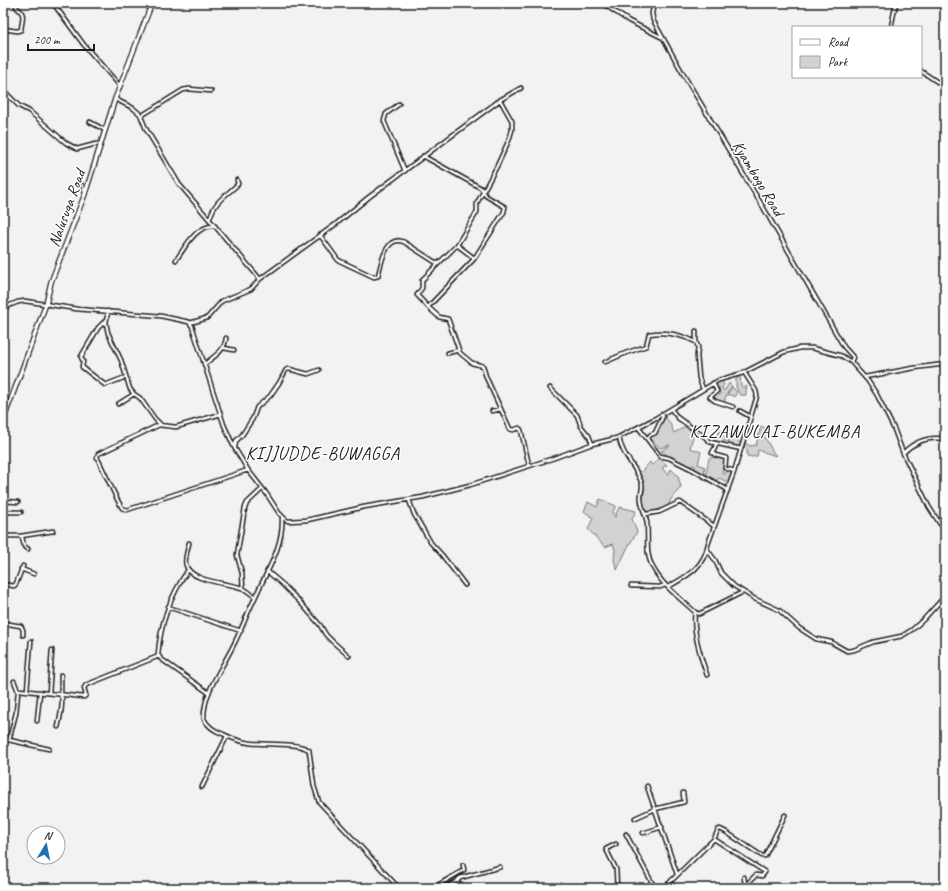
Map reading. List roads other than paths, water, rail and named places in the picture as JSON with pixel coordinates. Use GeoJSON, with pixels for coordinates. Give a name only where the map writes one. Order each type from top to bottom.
{"type":"FeatureCollection","features":[{"type":"Feature","properties":{"kind":"street"},"geometry":{"type":"LineString","coordinates":[[3,29],[17,31],[21,30],[23,13],[17,8],[16,3]]}},
{"type":"Feature","properties":{"kind":"street"},"geometry":{"type":"LineString","coordinates":[[53,3],[84,45],[120,86]]}},
{"type":"Feature","properties":{"kind":"street","name":"Nalusuga Road"},"geometry":{"type":"LineString","coordinates":[[3,421],[46,304],[51,282],[86,193],[115,99],[152,3]]}},
{"type":"Feature","properties":{"kind":"street"},"geometry":{"type":"LineString","coordinates":[[602,3],[629,21],[663,38]]}},
{"type":"Feature","properties":{"kind":"street","name":"Kyambogo Road"},"geometry":{"type":"LineString","coordinates":[[654,3],[652,13],[653,20],[686,79],[763,207],[844,347],[853,357],[851,362]]}},
{"type":"Feature","properties":{"kind":"street"},"geometry":{"type":"LineString","coordinates":[[891,26],[896,3]]}},
{"type":"Feature","properties":{"kind":"street"},"geometry":{"type":"LineString","coordinates":[[922,72],[945,87]]}},
{"type":"Feature","properties":{"kind":"street"},"geometry":{"type":"LineString","coordinates":[[190,323],[204,320],[222,301],[250,289],[260,279],[423,156],[500,100],[521,88]]}},
{"type":"Feature","properties":{"kind":"street"},"geometry":{"type":"LineString","coordinates":[[3,90],[19,106],[29,111],[66,143],[77,149],[100,144]]}},
{"type":"Feature","properties":{"kind":"street"},"geometry":{"type":"LineString","coordinates":[[141,116],[183,90],[211,91]]}},
{"type":"Feature","properties":{"kind":"street"},"geometry":{"type":"LineString","coordinates":[[115,99],[133,108],[141,116],[146,129],[179,184],[260,279]]}},
{"type":"Feature","properties":{"kind":"street"},"geometry":{"type":"LineString","coordinates":[[500,100],[512,121],[512,130],[498,166],[476,205],[478,212],[457,245],[422,280],[422,288],[417,293],[417,296],[439,317],[448,319],[459,350],[472,363],[483,366],[486,377],[510,429],[513,430],[519,428],[521,430],[529,465]]}},
{"type":"Feature","properties":{"kind":"street"},"geometry":{"type":"LineString","coordinates":[[399,104],[386,114],[384,121],[405,171]]}},
{"type":"Feature","properties":{"kind":"street"},"geometry":{"type":"LineString","coordinates":[[90,122],[105,130]]}},
{"type":"Feature","properties":{"kind":"street"},"geometry":{"type":"LineString","coordinates":[[423,156],[478,187],[486,196],[504,206],[505,210],[474,258],[428,307]]}},
{"type":"Feature","properties":{"kind":"street"},"geometry":{"type":"LineString","coordinates":[[210,219],[218,201],[238,184],[237,180]]}},
{"type":"Feature","properties":{"kind":"street"},"geometry":{"type":"LineString","coordinates":[[82,186],[86,193]]}},
{"type":"Feature","properties":{"kind":"street"},"geometry":{"type":"LineString","coordinates":[[176,260],[197,232],[207,226],[216,226]]}},
{"type":"Feature","properties":{"kind":"street"},"geometry":{"type":"LineString","coordinates":[[320,235],[338,260],[374,278],[378,276],[383,255],[386,250],[394,242],[398,241],[404,242],[438,264]]}},
{"type":"Feature","properties":{"kind":"street"},"geometry":{"type":"LineString","coordinates":[[457,245],[474,258]]}},
{"type":"Feature","properties":{"kind":"street"},"geometry":{"type":"LineString","coordinates":[[3,308],[22,301],[172,318],[185,320],[190,323],[221,414],[234,447],[248,470],[282,517],[288,521],[307,520],[364,507],[409,500],[470,485],[592,444],[619,437],[638,428],[713,383],[744,372],[784,352],[800,348],[812,348],[828,351],[842,356],[851,362],[877,395],[929,507],[937,520],[945,528]]}},
{"type":"Feature","properties":{"kind":"street"},"geometry":{"type":"LineString","coordinates":[[108,311],[106,321],[108,332],[121,360],[130,389],[140,398],[161,425],[176,427],[221,414]]}},
{"type":"Feature","properties":{"kind":"street"},"geometry":{"type":"LineString","coordinates":[[106,321],[98,328],[82,355],[82,367],[105,384],[126,377]]}},
{"type":"Feature","properties":{"kind":"street"},"geometry":{"type":"LineString","coordinates":[[696,331],[699,378],[703,389]]}},
{"type":"Feature","properties":{"kind":"street"},"geometry":{"type":"LineString","coordinates":[[605,362],[646,346],[649,334],[662,332],[670,333],[696,342]]}},
{"type":"Feature","properties":{"kind":"street"},"geometry":{"type":"LineString","coordinates":[[205,364],[224,348],[226,338]]}},
{"type":"Feature","properties":{"kind":"street"},"geometry":{"type":"LineString","coordinates":[[224,348],[234,350]]}},
{"type":"Feature","properties":{"kind":"street"},"geometry":{"type":"LineString","coordinates":[[448,353],[459,350]]}},
{"type":"Feature","properties":{"kind":"street"},"geometry":{"type":"LineString","coordinates":[[865,378],[914,368],[945,364]]}},
{"type":"Feature","properties":{"kind":"street"},"geometry":{"type":"LineString","coordinates":[[234,447],[236,441],[242,435],[253,418],[257,407],[270,396],[286,370],[308,374],[319,370]]}},
{"type":"Feature","properties":{"kind":"street"},"geometry":{"type":"LineString","coordinates":[[668,587],[681,580],[703,560],[728,490],[757,393],[744,372]]}},
{"type":"Feature","properties":{"kind":"street"},"geometry":{"type":"LineString","coordinates":[[713,383],[717,391],[710,397],[715,401],[733,407]]}},
{"type":"Feature","properties":{"kind":"street"},"geometry":{"type":"LineString","coordinates":[[550,388],[577,415],[581,426],[589,436],[592,444]]}},
{"type":"Feature","properties":{"kind":"street"},"geometry":{"type":"LineString","coordinates":[[118,404],[134,394]]}},
{"type":"Feature","properties":{"kind":"street"},"geometry":{"type":"LineString","coordinates":[[492,411],[501,409]]}},
{"type":"Feature","properties":{"kind":"street"},"geometry":{"type":"LineString","coordinates":[[671,409],[686,425],[706,437],[710,442],[741,449]]}},
{"type":"Feature","properties":{"kind":"street"},"geometry":{"type":"LineString","coordinates":[[740,411],[751,417]]}},
{"type":"Feature","properties":{"kind":"street"},"geometry":{"type":"LineString","coordinates":[[649,437],[655,433],[663,416],[662,414]]}},
{"type":"Feature","properties":{"kind":"street"},"geometry":{"type":"LineString","coordinates":[[161,425],[97,455],[116,499],[124,509],[130,509],[248,470]]}},
{"type":"Feature","properties":{"kind":"street"},"geometry":{"type":"LineString","coordinates":[[638,428],[660,456],[668,458],[693,470],[728,490]]}},
{"type":"Feature","properties":{"kind":"street"},"geometry":{"type":"LineString","coordinates":[[619,437],[624,454],[634,468],[642,484],[640,499],[648,530],[649,558],[665,585],[695,612],[702,612],[743,592]]}},
{"type":"Feature","properties":{"kind":"street"},"geometry":{"type":"LineString","coordinates":[[903,452],[909,446],[924,439],[936,437],[945,439]]}},
{"type":"Feature","properties":{"kind":"street"},"geometry":{"type":"LineString","coordinates":[[716,443],[713,452],[715,455],[726,458],[725,468],[734,471]]}},
{"type":"Feature","properties":{"kind":"street"},"geometry":{"type":"LineString","coordinates":[[243,589],[242,573],[237,555],[247,503],[262,489]]}},
{"type":"Feature","properties":{"kind":"street"},"geometry":{"type":"LineString","coordinates":[[409,500],[414,514],[432,543],[465,585]]}},
{"type":"Feature","properties":{"kind":"street"},"geometry":{"type":"LineString","coordinates":[[3,501],[18,502]]}},
{"type":"Feature","properties":{"kind":"street"},"geometry":{"type":"LineString","coordinates":[[645,514],[659,512],[680,502],[714,526]]}},
{"type":"Feature","properties":{"kind":"street"},"geometry":{"type":"LineString","coordinates":[[3,512],[21,512]]}},
{"type":"Feature","properties":{"kind":"street"},"geometry":{"type":"LineString","coordinates":[[282,517],[283,526],[278,548],[241,631],[216,676],[209,693],[204,719],[209,727],[227,736],[249,743],[297,745],[308,750],[314,786],[319,802],[399,888]]}},
{"type":"Feature","properties":{"kind":"street"},"geometry":{"type":"LineString","coordinates":[[283,526],[288,521]]}},
{"type":"Feature","properties":{"kind":"street"},"geometry":{"type":"LineString","coordinates":[[3,536],[21,536],[53,531]]}},
{"type":"Feature","properties":{"kind":"street"},"geometry":{"type":"LineString","coordinates":[[21,536],[24,546],[28,549]]}},
{"type":"Feature","properties":{"kind":"street"},"geometry":{"type":"LineString","coordinates":[[189,543],[185,565],[188,570],[198,577],[223,585],[243,589],[255,597]]}},
{"type":"Feature","properties":{"kind":"street"},"geometry":{"type":"LineString","coordinates":[[707,549],[723,576],[730,583],[743,592],[779,610],[799,628],[816,639],[832,643],[848,651],[873,642],[902,636],[924,619],[945,596]]}},
{"type":"Feature","properties":{"kind":"street"},"geometry":{"type":"LineString","coordinates":[[3,584],[14,586],[22,568],[34,574]]}},
{"type":"Feature","properties":{"kind":"street"},"geometry":{"type":"LineString","coordinates":[[159,656],[160,640],[168,607],[174,592],[188,570]]}},
{"type":"Feature","properties":{"kind":"street"},"geometry":{"type":"LineString","coordinates":[[267,571],[299,601],[320,625],[326,635],[349,656]]}},
{"type":"Feature","properties":{"kind":"street"},"geometry":{"type":"LineString","coordinates":[[631,586],[660,587],[665,585]]}},
{"type":"Feature","properties":{"kind":"street"},"geometry":{"type":"LineString","coordinates":[[168,607],[241,631]]}},
{"type":"Feature","properties":{"kind":"street"},"geometry":{"type":"LineString","coordinates":[[695,612],[694,620],[707,675]]}},
{"type":"Feature","properties":{"kind":"street"},"geometry":{"type":"LineString","coordinates":[[3,623],[21,626],[23,635]]}},
{"type":"Feature","properties":{"kind":"street"},"geometry":{"type":"LineString","coordinates":[[27,691],[31,641]]}},
{"type":"Feature","properties":{"kind":"street"},"geometry":{"type":"LineString","coordinates":[[49,693],[52,650]]}},
{"type":"Feature","properties":{"kind":"street"},"geometry":{"type":"LineString","coordinates":[[159,656],[209,693]]}},
{"type":"Feature","properties":{"kind":"street"},"geometry":{"type":"LineString","coordinates":[[18,691],[85,696],[84,688],[86,684],[159,656]]}},
{"type":"Feature","properties":{"kind":"street"},"geometry":{"type":"LineString","coordinates":[[58,727],[62,702],[62,675]]}},
{"type":"Feature","properties":{"kind":"street"},"geometry":{"type":"LineString","coordinates":[[9,740],[16,713],[18,691],[14,681]]}},
{"type":"Feature","properties":{"kind":"street"},"geometry":{"type":"LineString","coordinates":[[37,721],[40,692]]}},
{"type":"Feature","properties":{"kind":"street"},"geometry":{"type":"LineString","coordinates":[[202,787],[227,736]]}},
{"type":"Feature","properties":{"kind":"street"},"geometry":{"type":"LineString","coordinates":[[3,741],[9,740],[49,749]]}},
{"type":"Feature","properties":{"kind":"street"},"geometry":{"type":"LineString","coordinates":[[647,786],[677,874]]}},
{"type":"Feature","properties":{"kind":"street"},"geometry":{"type":"LineString","coordinates":[[635,818],[655,809],[684,802],[683,793]]}},
{"type":"Feature","properties":{"kind":"street"},"geometry":{"type":"LineString","coordinates":[[662,888],[668,887],[677,874],[714,839],[718,830],[720,829],[762,856],[765,856],[785,815]]}},
{"type":"Feature","properties":{"kind":"street"},"geometry":{"type":"LineString","coordinates":[[643,833],[662,827]]}},
{"type":"Feature","properties":{"kind":"street"},"geometry":{"type":"LineString","coordinates":[[626,834],[655,888]]}},
{"type":"Feature","properties":{"kind":"street"},"geometry":{"type":"LineString","coordinates":[[714,839],[765,872],[762,876],[756,875],[748,883],[744,884],[744,877]]}},
{"type":"Feature","properties":{"kind":"street"},"geometry":{"type":"LineString","coordinates":[[616,844],[606,849],[616,869],[617,888]]}},
{"type":"Feature","properties":{"kind":"street"},"geometry":{"type":"LineString","coordinates":[[433,888],[464,870],[463,864]]}},
{"type":"Feature","properties":{"kind":"street"},"geometry":{"type":"LineString","coordinates":[[444,888],[460,878],[500,866]]}},
{"type":"Feature","properties":{"kind":"street"},"geometry":{"type":"LineString","coordinates":[[457,881],[461,888]]}},
{"type":"Feature","properties":{"kind":"district","name":"KIZAWULAI-BUKEMBA"},"geometry":{"type":"Point","coordinates":[775,431]}},
{"type":"Feature","properties":{"kind":"district","name":"KIJJUDDE-BUWAGGA"},"geometry":{"type":"Point","coordinates":[323,453]}}]}
